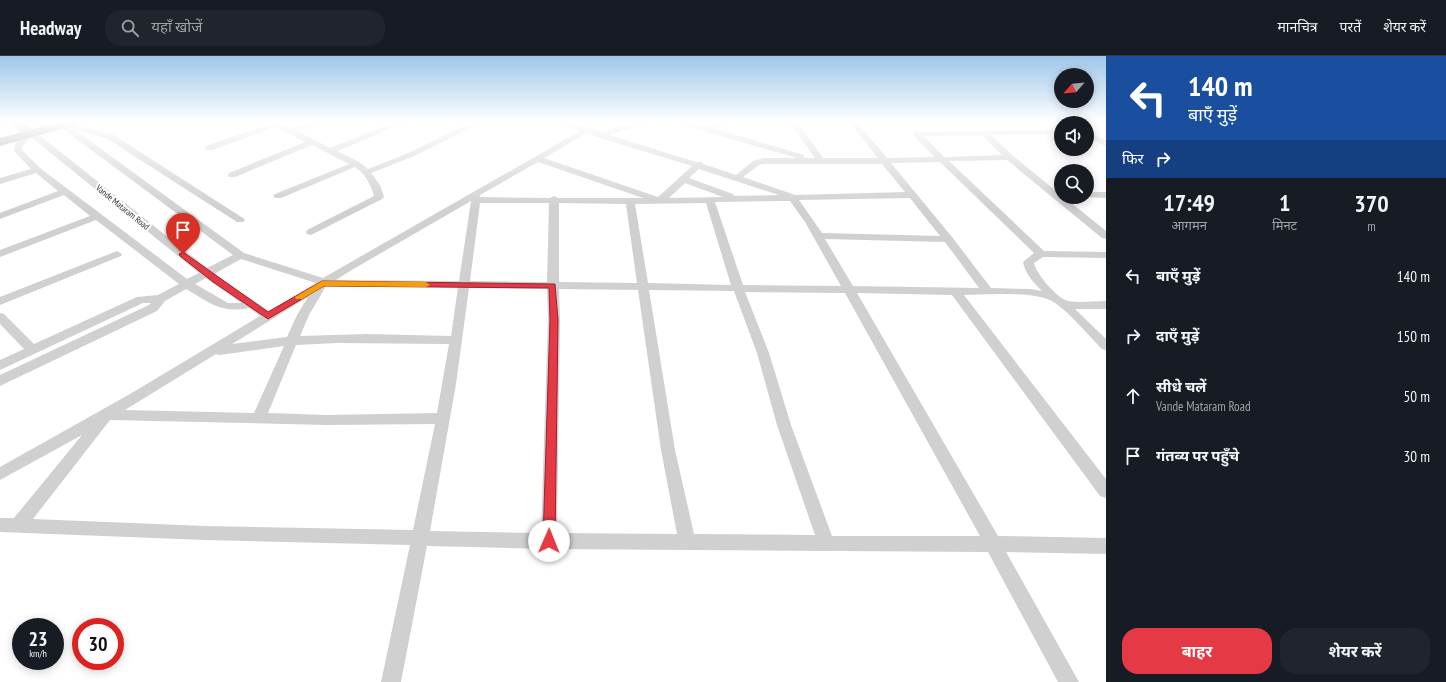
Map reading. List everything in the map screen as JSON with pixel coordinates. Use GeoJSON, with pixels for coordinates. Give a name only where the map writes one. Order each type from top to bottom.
{"type":"FeatureCollection","features":[{"type":"Feature","properties":{"kind":"street"},"geometry":{"type":"LineString","coordinates":[[18,151],[37,170],[186,284],[225,306],[237,307],[251,304]]}},
{"type":"Feature","properties":{"kind":"street","name":"Vande Mataram Road"},"geometry":{"type":"LineString","coordinates":[[57,151],[211,276],[268,316]]}},
{"type":"Feature","properties":{"kind":"street"},"geometry":{"type":"LineString","coordinates":[[102,151],[240,255],[324,283],[464,286],[553,285],[987,291],[1031,292],[1054,298]]}},
{"type":"Feature","properties":{"kind":"street"},"geometry":{"type":"LineString","coordinates":[[134,151],[240,220]]}},
{"type":"Feature","properties":{"kind":"street"},"geometry":{"type":"LineString","coordinates":[[232,175],[290,151]]}},
{"type":"Feature","properties":{"kind":"street"},"geometry":{"type":"LineString","coordinates":[[311,232],[379,197],[375,185],[363,168],[330,151]]}},
{"type":"Feature","properties":{"kind":"street"},"geometry":{"type":"LineString","coordinates":[[366,172],[392,164],[421,151]]}},
{"type":"Feature","properties":{"kind":"street"},"geometry":{"type":"LineString","coordinates":[[0,474],[106,415],[268,316],[476,197],[551,151]]}},
{"type":"Feature","properties":{"kind":"street"},"geometry":{"type":"LineString","coordinates":[[655,151],[738,177],[792,197],[819,236],[1069,682]]}},
{"type":"Feature","properties":{"kind":"street"},"geometry":{"type":"LineString","coordinates":[[784,151],[818,161]]}},
{"type":"Feature","properties":{"kind":"street"},"geometry":{"type":"LineString","coordinates":[[812,151],[818,161]]}},
{"type":"Feature","properties":{"kind":"street"},"geometry":{"type":"LineString","coordinates":[[876,151],[948,239],[987,291]]}},
{"type":"Feature","properties":{"kind":"street"},"geometry":{"type":"LineString","coordinates":[[934,151],[996,209],[1041,254]]}},
{"type":"Feature","properties":{"kind":"street"},"geometry":{"type":"LineString","coordinates":[[1003,151],[1054,192]]}},
{"type":"Feature","properties":{"kind":"street"},"geometry":{"type":"LineString","coordinates":[[738,177],[756,163],[764,161],[884,161],[1009,157]]}},
{"type":"Feature","properties":{"kind":"street"},"geometry":{"type":"LineString","coordinates":[[539,158],[660,201]]}},
{"type":"Feature","properties":{"kind":"street"},"geometry":{"type":"LineString","coordinates":[[278,196],[356,164]]}},
{"type":"Feature","properties":{"kind":"street"},"geometry":{"type":"LineString","coordinates":[[660,201],[699,164]]}},
{"type":"Feature","properties":{"kind":"street"},"geometry":{"type":"LineString","coordinates":[[0,181],[37,170]]}},
{"type":"Feature","properties":{"kind":"street"},"geometry":{"type":"LineString","coordinates":[[683,179],[742,199]]}},
{"type":"Feature","properties":{"kind":"street"},"geometry":{"type":"LineString","coordinates":[[0,216],[66,191]]}},
{"type":"Feature","properties":{"kind":"street"},"geometry":{"type":"LineString","coordinates":[[476,197],[660,201],[911,195]]}},
{"type":"Feature","properties":{"kind":"street"},"geometry":{"type":"LineString","coordinates":[[1094,195],[1106,195]]}},
{"type":"Feature","properties":{"kind":"street"},"geometry":{"type":"LineString","coordinates":[[390,682],[439,448],[474,224],[476,197]]}},
{"type":"Feature","properties":{"kind":"street"},"geometry":{"type":"LineString","coordinates":[[549,541],[554,320],[554,199]]}},
{"type":"Feature","properties":{"kind":"street"},"geometry":{"type":"LineString","coordinates":[[710,199],[738,288],[763,353],[784,425],[826,543]]}},
{"type":"Feature","properties":{"kind":"street"},"geometry":{"type":"LineString","coordinates":[[630,200],[668,450],[687,542]]}},
{"type":"Feature","properties":{"kind":"street"},"geometry":{"type":"LineString","coordinates":[[1069,204],[1106,236]]}},
{"type":"Feature","properties":{"kind":"street"},"geometry":{"type":"LineString","coordinates":[[0,254],[98,216]]}},
{"type":"Feature","properties":{"kind":"street"},"geometry":{"type":"LineString","coordinates":[[819,236],[948,239]]}},
{"type":"Feature","properties":{"kind":"street"},"geometry":{"type":"LineString","coordinates":[[0,301],[117,254]]}},
{"type":"Feature","properties":{"kind":"street"},"geometry":{"type":"LineString","coordinates":[[1106,255],[1041,254],[1028,262],[1029,267],[1035,277],[1054,298],[1065,305],[1106,346]]}},
{"type":"Feature","properties":{"kind":"street"},"geometry":{"type":"LineString","coordinates":[[0,381],[153,308],[161,298],[186,284],[211,276],[240,255]]}},
{"type":"Feature","properties":{"kind":"street"},"geometry":{"type":"LineString","coordinates":[[259,418],[291,340],[303,315],[324,283]]}},
{"type":"Feature","properties":{"kind":"street"},"geometry":{"type":"LineString","coordinates":[[955,291],[1106,491]]}},
{"type":"Feature","properties":{"kind":"street"},"geometry":{"type":"LineString","coordinates":[[0,365],[141,300],[161,298]]}},
{"type":"Feature","properties":{"kind":"street"},"geometry":{"type":"LineString","coordinates":[[1065,305],[1106,305]]}},
{"type":"Feature","properties":{"kind":"street"},"geometry":{"type":"LineString","coordinates":[[0,316],[33,350]]}},
{"type":"Feature","properties":{"kind":"street"},"geometry":{"type":"LineString","coordinates":[[209,353],[247,345],[291,340],[360,338],[456,340]]}},
{"type":"Feature","properties":{"kind":"street"},"geometry":{"type":"LineString","coordinates":[[106,415],[327,420],[443,418]]}},
{"type":"Feature","properties":{"kind":"street"},"geometry":{"type":"LineString","coordinates":[[18,526],[106,415]]}},
{"type":"Feature","properties":{"kind":"street"},"geometry":{"type":"LineString","coordinates":[[0,525],[420,539],[1106,546]]}},
{"type":"Feature","properties":{"kind":"slow traffic"},"geometry":{"type":"LineString","coordinates":[[299,297],[322,283],[426,285]]}},
{"type":"Feature","properties":{"kind":"route"},"geometry":{"type":"LineString","coordinates":[[183,254],[215,280],[268,316],[322,283],[464,286],[553,285],[554,320],[550,442],[549,541]]}}]}
